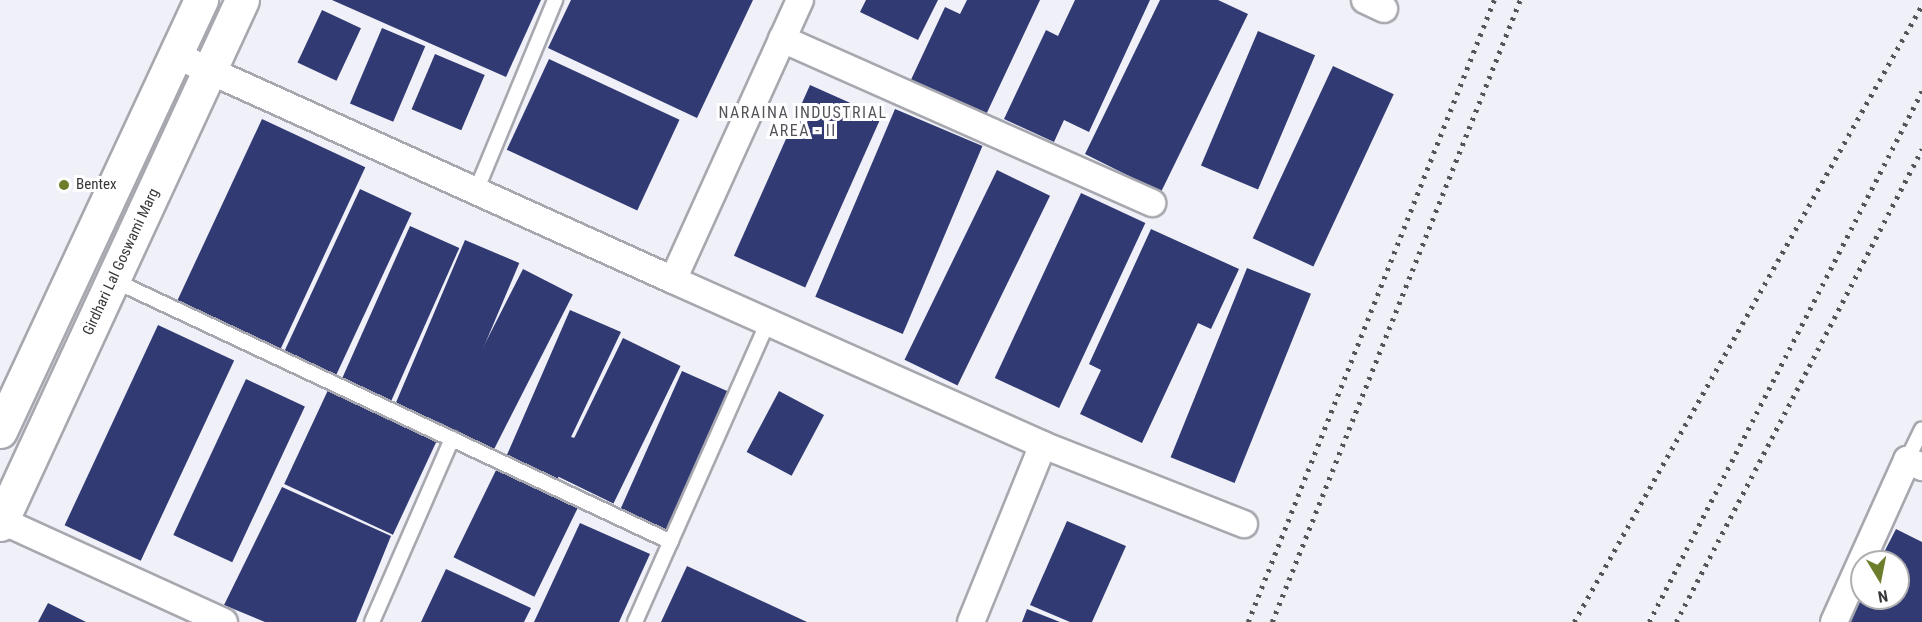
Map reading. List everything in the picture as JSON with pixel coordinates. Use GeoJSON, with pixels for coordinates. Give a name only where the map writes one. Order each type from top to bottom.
{"type":"FeatureCollection","features":[{"type":"Feature","properties":{"kind":"main road"},"geometry":{"type":"LineString","coordinates":[[0,431],[201,0]]}},
{"type":"Feature","properties":{"kind":"main road","name":"Girdhari Lal Goswami Marg"},"geometry":{"type":"LineString","coordinates":[[1,521],[242,0]]}},
{"type":"Feature","properties":{"kind":"street"},"geometry":{"type":"LineString","coordinates":[[674,280],[800,0]]}},
{"type":"Feature","properties":{"kind":"street"},"geometry":{"type":"LineString","coordinates":[[782,39],[1152,203]]}},
{"type":"Feature","properties":{"kind":"street"},"geometry":{"type":"LineString","coordinates":[[175,56],[1042,445],[1244,524]]}},
{"type":"Feature","properties":{"kind":"street"},"geometry":{"type":"LineString","coordinates":[[971,622],[1042,445]]}},
{"type":"Feature","properties":{"kind":"street"},"geometry":{"type":"LineString","coordinates":[[1834,622],[1914,464]]}},
{"type":"Feature","properties":{"kind":"street"},"geometry":{"type":"LineString","coordinates":[[1,521],[224,622]]}},
{"type":"Feature","properties":{"kind":"lane"},"geometry":{"type":"LineString","coordinates":[[476,190],[555,0]]}},
{"type":"Feature","properties":{"kind":"lane"},"geometry":{"type":"LineString","coordinates":[[113,280],[671,542]]}},
{"type":"Feature","properties":{"kind":"lane"},"geometry":{"type":"LineString","coordinates":[[635,622],[768,322]]}},
{"type":"Feature","properties":{"kind":"lane"},"geometry":{"type":"LineString","coordinates":[[1914,464],[1922,429]]}},
{"type":"Feature","properties":{"kind":"lane"},"geometry":{"type":"LineString","coordinates":[[372,622],[452,439]]}},
{"type":"Feature","properties":{"kind":"building"},"geometry":{"type":"Polygon","coordinates":[[[332,0],[541,0],[506,77],[332,0]]]}},
{"type":"Feature","properties":{"kind":"building"},"geometry":{"type":"Polygon","coordinates":[[[571,0],[753,0],[697,118],[548,48],[571,0]]]}},
{"type":"Feature","properties":{"kind":"building"},"geometry":{"type":"Polygon","coordinates":[[[866,0],[938,0],[918,40],[860,12],[866,0]]]}},
{"type":"Feature","properties":{"kind":"building"},"geometry":{"type":"Polygon","coordinates":[[[967,0],[1040,0],[984,119],[909,84],[945,7],[960,14],[967,0]]]}},
{"type":"Feature","properties":{"kind":"building"},"geometry":{"type":"Polygon","coordinates":[[[1075,0],[1150,0],[1089,132],[1064,120],[1054,142],[1004,119],[1046,30],[1058,36],[1075,0]]]}},
{"type":"Feature","properties":{"kind":"building"},"geometry":{"type":"Polygon","coordinates":[[[1160,0],[1218,0],[1248,14],[1161,192],[1085,154],[1160,0]]]}},
{"type":"Feature","properties":{"kind":"building"},"geometry":{"type":"Polygon","coordinates":[[[322,10],[361,28],[336,81],[297,63],[322,10]]]}},
{"type":"Feature","properties":{"kind":"building"},"geometry":{"type":"Polygon","coordinates":[[[382,28],[425,46],[393,122],[350,103],[382,28]]]}},
{"type":"Feature","properties":{"kind":"building"},"geometry":{"type":"Polygon","coordinates":[[[1258,31],[1315,55],[1258,190],[1201,165],[1258,31]]]}},
{"type":"Feature","properties":{"kind":"building"},"geometry":{"type":"Polygon","coordinates":[[[435,54],[485,75],[461,130],[412,109],[435,54]]]}},
{"type":"Feature","properties":{"kind":"building"},"geometry":{"type":"Polygon","coordinates":[[[549,59],[680,120],[637,210],[507,150],[549,59]]]}},
{"type":"Feature","properties":{"kind":"building"},"geometry":{"type":"Polygon","coordinates":[[[1333,66],[1394,94],[1313,267],[1253,238],[1333,66]]]}},
{"type":"Feature","properties":{"kind":"building"},"geometry":{"type":"Polygon","coordinates":[[[810,85],[881,117],[805,288],[734,256],[810,85]]]}},
{"type":"Feature","properties":{"kind":"building"},"geometry":{"type":"Polygon","coordinates":[[[895,109],[982,146],[903,334],[815,297],[895,109]]]}},
{"type":"Feature","properties":{"kind":"building"},"geometry":{"type":"Polygon","coordinates":[[[262,119],[365,167],[281,348],[177,300],[262,119]]]}},
{"type":"Feature","properties":{"kind":"building"},"geometry":{"type":"Polygon","coordinates":[[[997,170],[1050,196],[958,386],[905,360],[997,170]]]}},
{"type":"Feature","properties":{"kind":"building"},"geometry":{"type":"Polygon","coordinates":[[[360,189],[412,213],[336,376],[284,352],[360,189]]]}},
{"type":"Feature","properties":{"kind":"building"},"geometry":{"type":"Polygon","coordinates":[[[1081,193],[1145,223],[1059,408],[995,378],[1081,193]]]}},
{"type":"Feature","properties":{"kind":"building"},"geometry":{"type":"Polygon","coordinates":[[[410,226],[459,248],[391,401],[342,379],[410,226]]]}},
{"type":"Feature","properties":{"kind":"building"},"geometry":{"type":"Polygon","coordinates":[[[1151,229],[1239,269],[1211,329],[1198,323],[1142,443],[1080,414],[1101,370],[1089,364],[1151,229]]]}},
{"type":"Feature","properties":{"kind":"building"},"geometry":{"type":"Polygon","coordinates":[[[465,240],[519,263],[450,427],[395,404],[465,240]]]}},
{"type":"Feature","properties":{"kind":"building"},"geometry":{"type":"Polygon","coordinates":[[[1247,268],[1311,294],[1235,483],[1171,457],[1247,268]]]}},
{"type":"Feature","properties":{"kind":"building"},"geometry":{"type":"Polygon","coordinates":[[[523,269],[573,294],[492,454],[442,428],[523,269]]]}},
{"type":"Feature","properties":{"kind":"building"},"geometry":{"type":"Polygon","coordinates":[[[570,310],[621,332],[571,437],[575,438],[557,480],[506,457],[570,310]]]}},
{"type":"Feature","properties":{"kind":"building"},"geometry":{"type":"Polygon","coordinates":[[[158,325],[234,360],[141,561],[65,525],[158,325]]]}},
{"type":"Feature","properties":{"kind":"building"},"geometry":{"type":"Polygon","coordinates":[[[623,338],[681,366],[613,504],[556,476],[623,338]]]}},
{"type":"Feature","properties":{"kind":"building"},"geometry":{"type":"Polygon","coordinates":[[[682,371],[735,395],[673,533],[620,510],[682,371]]]}},
{"type":"Feature","properties":{"kind":"building"},"geometry":{"type":"Polygon","coordinates":[[[246,379],[305,406],[232,562],[173,535],[246,379]]]}},
{"type":"Feature","properties":{"kind":"building"},"geometry":{"type":"Polygon","coordinates":[[[329,388],[438,439],[393,535],[284,484],[329,388]]]}},
{"type":"Feature","properties":{"kind":"building"},"geometry":{"type":"Polygon","coordinates":[[[779,391],[824,415],[792,476],[747,452],[779,391]]]}},
{"type":"Feature","properties":{"kind":"building"},"geometry":{"type":"Polygon","coordinates":[[[500,462],[581,501],[534,597],[454,557],[500,462]]]}},
{"type":"Feature","properties":{"kind":"building"},"geometry":{"type":"Polygon","coordinates":[[[282,487],[391,536],[356,622],[265,622],[224,605],[282,487]]]}},
{"type":"Feature","properties":{"kind":"building"},"geometry":{"type":"Polygon","coordinates":[[[1067,521],[1126,546],[1092,622],[1070,622],[1030,605],[1067,521]]]}},
{"type":"Feature","properties":{"kind":"building"},"geometry":{"type":"Polygon","coordinates":[[[580,523],[650,554],[619,622],[534,622],[580,523]]]}},
{"type":"Feature","properties":{"kind":"building"},"geometry":{"type":"Polygon","coordinates":[[[1896,529],[1922,542],[1922,622],[1849,622],[1855,610],[1910,610],[1910,550],[1885,550],[1896,529]]]}},
{"type":"Feature","properties":{"kind":"building"},"geometry":{"type":"Polygon","coordinates":[[[687,566],[807,622],[661,622],[687,566]]]}},
{"type":"Feature","properties":{"kind":"building"},"geometry":{"type":"Polygon","coordinates":[[[446,569],[531,608],[524,622],[421,622],[446,569]]]}},
{"type":"Feature","properties":{"kind":"building"},"geometry":{"type":"Polygon","coordinates":[[[48,603],[86,622],[38,622],[48,603]]]}},
{"type":"Feature","properties":{"kind":"building"},"geometry":{"type":"Polygon","coordinates":[[[1027,609],[1060,622],[1022,622],[1027,609]]]}},
{"type":"Feature","properties":{"kind":"railway"},"geometry":{"type":"LineString","coordinates":[[1248,622],[1494,0]]}},
{"type":"Feature","properties":{"kind":"railway"},"geometry":{"type":"LineString","coordinates":[[1272,622],[1520,0]]}},
{"type":"Feature","properties":{"kind":"railway"},"geometry":{"type":"LineString","coordinates":[[1574,622],[1922,5]]}},
{"type":"Feature","properties":{"kind":"railway"},"geometry":{"type":"LineString","coordinates":[[1649,622],[1922,91]]}},
{"type":"Feature","properties":{"kind":"railway"},"geometry":{"type":"LineString","coordinates":[[1676,622],[1922,149]]}},
{"type":"Feature","properties":{"kind":"place","name":"Bentex"},"geometry":{"type":"Point","coordinates":[64,185]}},
{"type":"Feature","properties":{"kind":"district","name":"NARAINA INDUSTRIAL AREA - II"},"geometry":{"type":"Point","coordinates":[803,122]}}]}
